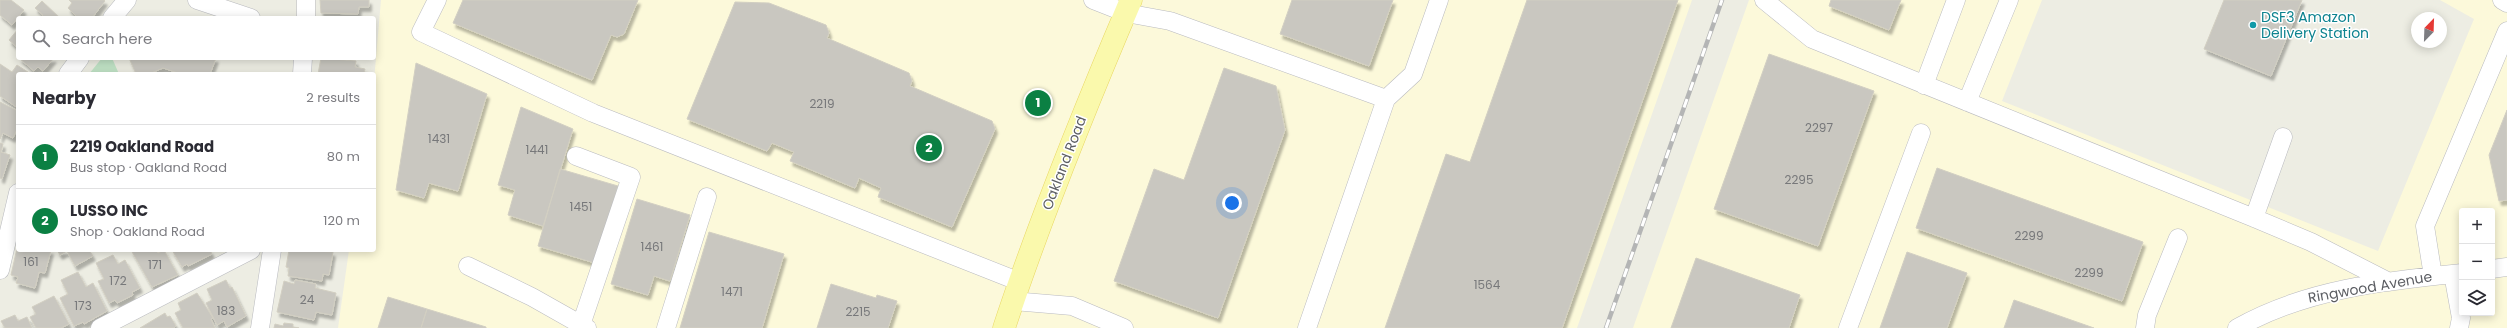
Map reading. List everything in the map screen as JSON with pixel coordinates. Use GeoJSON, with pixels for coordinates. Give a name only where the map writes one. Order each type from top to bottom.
{"type":"FeatureCollection","features":[{"type":"Feature","properties":{"kind":"main road","name":"Oakland Road"},"geometry":{"type":"LineString","coordinates":[[1004,328],[1047,206],[1128,6]]}},
{"type":"Feature","properties":{"kind":"street"},"geometry":{"type":"LineString","coordinates":[[114,16],[127,0]]}},
{"type":"Feature","properties":{"kind":"street"},"geometry":{"type":"LineString","coordinates":[[197,0],[245,16]]}},
{"type":"Feature","properties":{"kind":"street"},"geometry":{"type":"LineString","coordinates":[[306,0],[306,16]]}},
{"type":"Feature","properties":{"kind":"street"},"geometry":{"type":"LineString","coordinates":[[437,0],[421,32],[593,114],[1017,292],[1072,306],[1124,328]]}},
{"type":"Feature","properties":{"kind":"street"},"geometry":{"type":"LineString","coordinates":[[1093,0],[1128,6],[1386,99]]}},
{"type":"Feature","properties":{"kind":"street"},"geometry":{"type":"LineString","coordinates":[[1307,328],[1386,99],[1413,74],[1439,0]]}},
{"type":"Feature","properties":{"kind":"street"},"geometry":{"type":"LineString","coordinates":[[1764,0],[1812,40],[2254,218],[2311,242],[2389,282]]}},
{"type":"Feature","properties":{"kind":"street"},"geometry":{"type":"LineString","coordinates":[[1924,85],[1956,0]]}},
{"type":"Feature","properties":{"kind":"street"},"geometry":{"type":"LineString","coordinates":[[1967,102],[2008,0]]}},
{"type":"Feature","properties":{"kind":"street"},"geometry":{"type":"LineString","coordinates":[[2502,0],[2507,3]]}},
{"type":"Feature","properties":{"kind":"street"},"geometry":{"type":"LineString","coordinates":[[2433,276],[2425,226],[2507,31]]}},
{"type":"Feature","properties":{"kind":"street"},"geometry":{"type":"LineString","coordinates":[[70,72],[78,60]]}},
{"type":"Feature","properties":{"kind":"street"},"geometry":{"type":"LineString","coordinates":[[1848,328],[1921,133]]}},
{"type":"Feature","properties":{"kind":"street"},"geometry":{"type":"LineString","coordinates":[[2254,218],[2283,137]]}},
{"type":"Feature","properties":{"kind":"street"},"geometry":{"type":"LineString","coordinates":[[468,266],[584,326],[631,177],[576,156]]}},
{"type":"Feature","properties":{"kind":"street"},"geometry":{"type":"LineString","coordinates":[[666,328],[707,198]]}},
{"type":"Feature","properties":{"kind":"street"},"geometry":{"type":"LineString","coordinates":[[0,270],[14,223],[16,208]]}},
{"type":"Feature","properties":{"kind":"street"},"geometry":{"type":"LineString","coordinates":[[2145,328],[2147,315],[2178,238]]}},
{"type":"Feature","properties":{"kind":"street"},"geometry":{"type":"LineString","coordinates":[[100,328],[247,252]]}},
{"type":"Feature","properties":{"kind":"street"},"geometry":{"type":"LineString","coordinates":[[260,328],[272,252]]}},
{"type":"Feature","properties":{"kind":"street"},"geometry":{"type":"LineString","coordinates":[[2495,269],[2507,268]]}},
{"type":"Feature","properties":{"kind":"street"},"geometry":{"type":"LineString","coordinates":[[2457,273],[2461,318],[2459,328]]}},
{"type":"Feature","properties":{"kind":"street","name":"Ringwood Avenue"},"geometry":{"type":"LineString","coordinates":[[2237,328],[2263,313],[2317,294],[2457,273]]}},
{"type":"Feature","properties":{"kind":"shaded area"},"geometry":{"type":"Polygon","coordinates":[[[381,0],[1692,0],[1577,328],[338,328],[349,252],[376,252],[376,72],[375,72],[381,0]]]}},
{"type":"Feature","properties":{"kind":"shaded area"},"geometry":{"type":"Polygon","coordinates":[[[1749,0],[2042,0],[2002,101],[2378,251],[2474,19],[2440,0],[2507,0],[2507,328],[1633,328],[1749,0]]]}},
{"type":"Feature","properties":{"kind":"green space"},"geometry":{"type":"Polygon","coordinates":[[[100,60],[113,60],[118,72],[91,72],[100,60]]]}},
{"type":"Feature","properties":{"kind":"building"},"geometry":{"type":"Polygon","coordinates":[[[0,0],[11,0],[24,10],[19,16],[16,16],[16,20],[12,25],[0,15],[0,0]]]}},
{"type":"Feature","properties":{"kind":"building"},"geometry":{"type":"Polygon","coordinates":[[[69,0],[105,1],[94,16],[76,16],[68,8],[72,3],[69,0]]]}},
{"type":"Feature","properties":{"kind":"building"},"geometry":{"type":"Polygon","coordinates":[[[320,0],[369,0],[369,7],[359,7],[358,14],[321,13],[320,0]]]}},
{"type":"Feature","properties":{"kind":"building"},"geometry":{"type":"Polygon","coordinates":[[[463,0],[638,0],[624,34],[617,37],[611,35],[592,80],[453,23],[463,0]]]}},
{"type":"Feature","properties":{"kind":"building"},"geometry":{"type":"Polygon","coordinates":[[[1292,0],[1393,0],[1369,66],[1280,34],[1292,0]]]}},
{"type":"Feature","properties":{"kind":"building"},"geometry":{"type":"Polygon","coordinates":[[[1527,0],[1678,0],[1562,328],[1385,328],[1446,154],[1470,162],[1527,0]]]}},
{"type":"Feature","properties":{"kind":"building"},"geometry":{"type":"Polygon","coordinates":[[[1831,0],[1901,0],[1889,30],[1829,6],[1831,0]]]}},
{"type":"Feature","properties":{"kind":"building","name":"DSF3 Amazon Delivery Station"},"geometry":{"type":"Polygon","coordinates":[[[2224,0],[2302,0],[2271,76],[2204,49],[2224,0]]]}},
{"type":"Feature","properties":{"kind":"building"},"geometry":{"type":"Polygon","coordinates":[[[42,1],[58,16],[42,16],[43,15],[35,8],[42,1]]]}},
{"type":"Feature","properties":{"kind":"building"},"geometry":{"type":"Polygon","coordinates":[[[735,2],[769,3],[826,25],[829,33],[827,38],[909,73],[912,81],[910,86],[992,121],[995,129],[952,227],[878,197],[881,188],[859,178],[855,188],[790,161],[794,152],[772,143],[767,151],[687,119],[735,2]]]}},
{"type":"Feature","properties":{"kind":"building"},"geometry":{"type":"Polygon","coordinates":[[[16,31],[16,46],[9,40],[16,31]]]}},
{"type":"Feature","properties":{"kind":"building"},"geometry":{"type":"Polygon","coordinates":[[[1769,54],[1874,91],[1818,246],[1714,209],[1769,54]]]}},
{"type":"Feature","properties":{"kind":"building"},"geometry":{"type":"Polygon","coordinates":[[[21,60],[52,60],[43,71],[38,67],[34,71],[21,60]]]}},
{"type":"Feature","properties":{"kind":"building"},"geometry":{"type":"Polygon","coordinates":[[[130,60],[215,60],[211,72],[175,72],[163,68],[154,72],[135,72],[130,60]]]}},
{"type":"Feature","properties":{"kind":"building"},"geometry":{"type":"Polygon","coordinates":[[[321,60],[356,61],[355,67],[365,69],[364,72],[318,72],[321,60]]]}},
{"type":"Feature","properties":{"kind":"building"},"geometry":{"type":"Polygon","coordinates":[[[416,63],[487,94],[458,191],[429,183],[424,198],[396,190],[416,63]]]}},
{"type":"Feature","properties":{"kind":"building"},"geometry":{"type":"Polygon","coordinates":[[[0,64],[12,72],[17,65],[28,72],[16,72],[16,107],[0,96],[0,64]]]}},
{"type":"Feature","properties":{"kind":"building"},"geometry":{"type":"Polygon","coordinates":[[[1224,68],[1276,86],[1285,130],[1218,318],[1114,281],[1154,169],[1184,180],[1224,68]]]}},
{"type":"Feature","properties":{"kind":"building"},"geometry":{"type":"Polygon","coordinates":[[[0,102],[16,110],[16,131],[13,138],[3,133],[0,139],[0,102]]]}},
{"type":"Feature","properties":{"kind":"building"},"geometry":{"type":"Polygon","coordinates":[[[521,107],[573,129],[543,226],[508,215],[515,190],[498,185],[521,107]]]}},
{"type":"Feature","properties":{"kind":"building"},"geometry":{"type":"Polygon","coordinates":[[[2507,110],[2507,200],[2499,201],[2489,155],[2507,110]]]}},
{"type":"Feature","properties":{"kind":"building"},"geometry":{"type":"Polygon","coordinates":[[[0,143],[3,144],[1,152],[10,155],[2,179],[0,178],[0,143]]]}},
{"type":"Feature","properties":{"kind":"building"},"geometry":{"type":"Polygon","coordinates":[[[1937,168],[2143,242],[2122,301],[1916,228],[1937,168]]]}},
{"type":"Feature","properties":{"kind":"building"},"geometry":{"type":"Polygon","coordinates":[[[560,169],[618,186],[595,263],[538,246],[560,169]]]}},
{"type":"Feature","properties":{"kind":"building"},"geometry":{"type":"Polygon","coordinates":[[[637,199],[690,215],[670,281],[654,276],[648,295],[611,284],[637,199]]]}},
{"type":"Feature","properties":{"kind":"building"},"geometry":{"type":"Polygon","coordinates":[[[709,232],[784,254],[762,328],[680,328],[709,232]]]}},
{"type":"Feature","properties":{"kind":"building"},"geometry":{"type":"Polygon","coordinates":[[[16,252],[50,252],[45,273],[39,272],[35,288],[16,283],[18,277],[11,275],[16,252]]]}},
{"type":"Feature","properties":{"kind":"building"},"geometry":{"type":"Polygon","coordinates":[[[58,252],[65,252],[60,255],[58,252]]]}},
{"type":"Feature","properties":{"kind":"building"},"geometry":{"type":"Polygon","coordinates":[[[68,252],[90,252],[93,256],[75,266],[68,252]]]}},
{"type":"Feature","properties":{"kind":"building"},"geometry":{"type":"Polygon","coordinates":[[[132,252],[165,252],[178,275],[152,287],[132,252]]]}},
{"type":"Feature","properties":{"kind":"building"},"geometry":{"type":"Polygon","coordinates":[[[173,252],[211,252],[212,254],[188,266],[187,264],[182,267],[173,252]]]}},
{"type":"Feature","properties":{"kind":"building"},"geometry":{"type":"Polygon","coordinates":[[[289,252],[333,252],[329,275],[323,274],[322,281],[288,276],[289,268],[286,267],[289,252]]]}},
{"type":"Feature","properties":{"kind":"building"},"geometry":{"type":"Polygon","coordinates":[[[1907,252],[1967,273],[1947,328],[1880,328],[1907,252]]]}},
{"type":"Feature","properties":{"kind":"building"},"geometry":{"type":"Polygon","coordinates":[[[113,255],[118,264],[125,260],[140,288],[132,292],[133,295],[117,303],[115,300],[109,303],[98,281],[104,279],[96,263],[113,255]]]}},
{"type":"Feature","properties":{"kind":"building"},"geometry":{"type":"Polygon","coordinates":[[[1696,258],[1800,295],[1789,328],[1671,328],[1696,258]]]}},
{"type":"Feature","properties":{"kind":"building"},"geometry":{"type":"Polygon","coordinates":[[[78,272],[86,287],[93,283],[107,311],[84,324],[83,322],[74,326],[60,298],[68,294],[61,280],[78,272]]]}},
{"type":"Feature","properties":{"kind":"building"},"geometry":{"type":"Polygon","coordinates":[[[226,280],[230,288],[232,287],[246,316],[227,327],[224,321],[217,325],[206,303],[212,300],[207,289],[226,280]]]}},
{"type":"Feature","properties":{"kind":"building"},"geometry":{"type":"Polygon","coordinates":[[[295,280],[316,284],[315,288],[336,293],[332,315],[316,312],[314,320],[277,312],[284,281],[294,284],[295,280]]]}},
{"type":"Feature","properties":{"kind":"building"},"geometry":{"type":"Polygon","coordinates":[[[831,284],[876,298],[877,295],[897,301],[888,328],[817,328],[831,284]]]}},
{"type":"Feature","properties":{"kind":"building"},"geometry":{"type":"Polygon","coordinates":[[[197,293],[213,318],[211,319],[215,328],[183,328],[175,313],[181,310],[178,303],[197,293]]]}},
{"type":"Feature","properties":{"kind":"building"},"geometry":{"type":"Polygon","coordinates":[[[54,296],[69,324],[61,328],[36,328],[30,317],[36,314],[32,307],[54,296]]]}},
{"type":"Feature","properties":{"kind":"building"},"geometry":{"type":"Polygon","coordinates":[[[388,297],[427,309],[421,328],[378,328],[388,297]]]}},
{"type":"Feature","properties":{"kind":"building"},"geometry":{"type":"Polygon","coordinates":[[[2014,300],[2094,328],[2004,328],[2014,300]]]}},
{"type":"Feature","properties":{"kind":"building"},"geometry":{"type":"Polygon","coordinates":[[[427,309],[486,327],[486,328],[421,328],[427,309]]]}},
{"type":"Feature","properties":{"kind":"building"},"geometry":{"type":"Polygon","coordinates":[[[165,313],[167,317],[170,316],[176,326],[174,328],[140,328],[165,313]]]}},
{"type":"Feature","properties":{"kind":"building"},"geometry":{"type":"Polygon","coordinates":[[[15,315],[18,321],[27,317],[32,328],[5,328],[1,321],[15,315]]]}},
{"type":"Feature","properties":{"kind":"building"},"geometry":{"type":"Polygon","coordinates":[[[284,323],[293,324],[293,327],[299,328],[274,328],[275,324],[283,326],[284,323]]]}},
{"type":"Feature","properties":{"kind":"railway"},"geometry":{"type":"LineString","coordinates":[[1606,328],[1722,0]]}},
{"type":"Feature","properties":{"kind":"place","name":"DSF3 Amazon Delivery Station"},"geometry":{"type":"Point","coordinates":[2253,25]}},
{"type":"Feature","properties":{"kind":"place","name":"2219 Oakland Road"},"geometry":{"type":"Point","coordinates":[1038,103]}},
{"type":"Feature","properties":{"kind":"place","name":"LUSSO INC"},"geometry":{"type":"Point","coordinates":[929,148]}}]}
